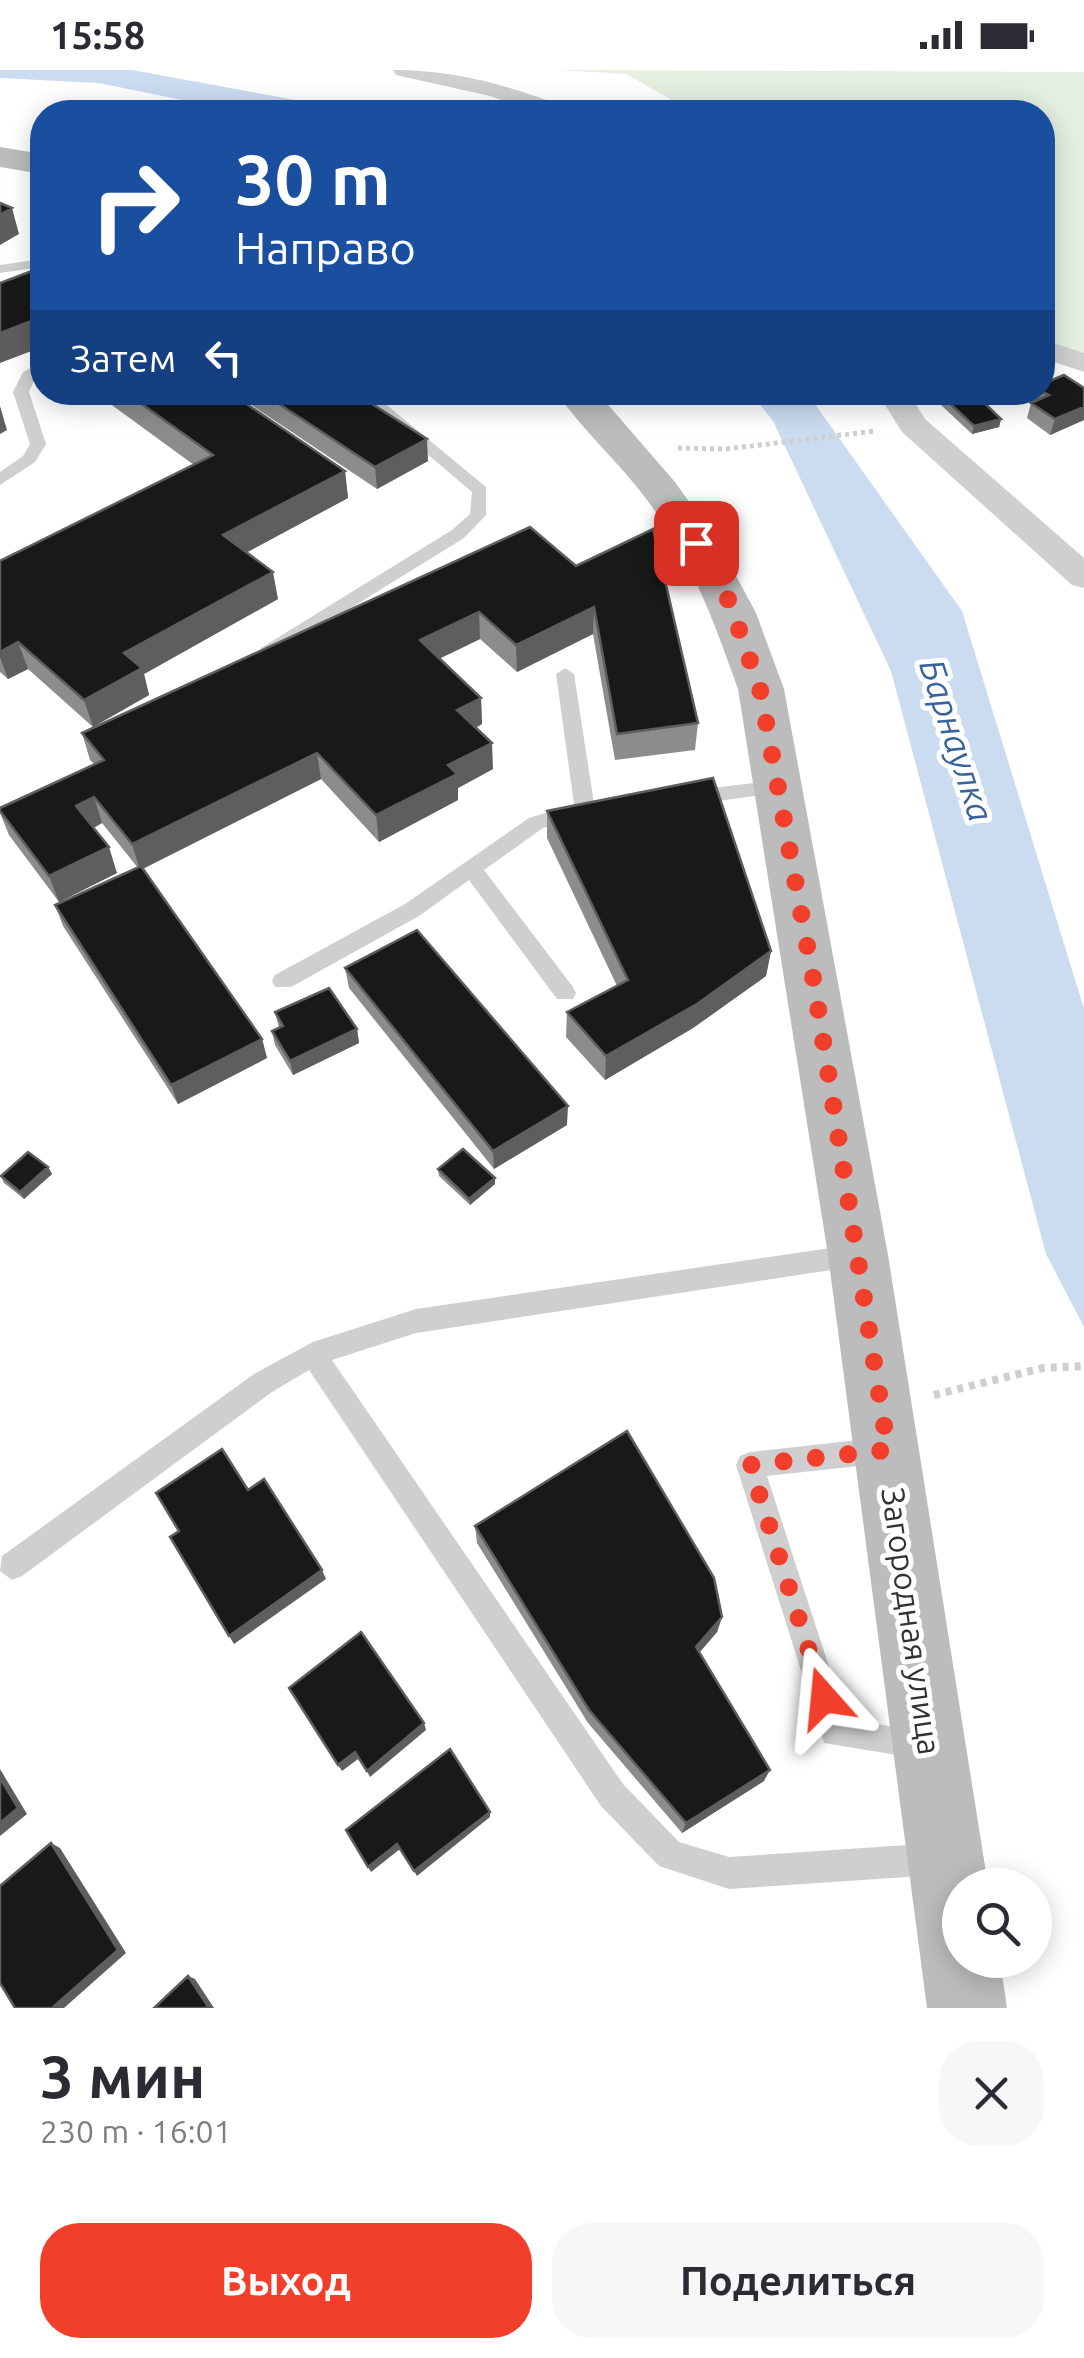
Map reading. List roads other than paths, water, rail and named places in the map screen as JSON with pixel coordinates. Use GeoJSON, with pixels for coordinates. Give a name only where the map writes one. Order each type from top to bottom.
{"type":"FeatureCollection","features":[{"type":"Feature","properties":{"kind":"main road","name":"Загородная улица"},"geometry":{"type":"LineString","coordinates":[[587,405],[627,446],[680,514],[729,601],[760,689],[858,1255],[947,1868]]}},
{"type":"Feature","properties":{"kind":"main road","name":"Загородная улица"},"geometry":{"type":"LineString","coordinates":[[963,1978],[967,2008]]}},
{"type":"Feature","properties":{"kind":"street"},"geometry":{"type":"LineString","coordinates":[[405,70],[497,90],[524,100]]}},
{"type":"Feature","properties":{"kind":"street"},"geometry":{"type":"LineString","coordinates":[[1055,353],[1084,363]]}},
{"type":"Feature","properties":{"kind":"street"},"geometry":{"type":"LineString","coordinates":[[901,405],[913,424],[1084,577]]}},
{"type":"Feature","properties":{"kind":"lane"},"geometry":{"type":"LineString","coordinates":[[0,269],[30,265]]}},
{"type":"Feature","properties":{"kind":"lane"},"geometry":{"type":"LineString","coordinates":[[0,480],[28,459],[38,444],[22,392],[30,374]]}},
{"type":"Feature","properties":{"kind":"lane"},"geometry":{"type":"LineString","coordinates":[[246,666],[458,534],[478,516],[480,491],[377,405]]}},
{"type":"Feature","properties":{"kind":"lane"},"geometry":{"type":"LineString","coordinates":[[283,981],[412,910],[536,823],[594,809],[565,674]]}},
{"type":"Feature","properties":{"kind":"lane"},"geometry":{"type":"LineString","coordinates":[[672,800],[778,788]]}},
{"type":"Feature","properties":{"kind":"lane"},"geometry":{"type":"LineString","coordinates":[[473,870],[565,993]]}},
{"type":"Feature","properties":{"kind":"lane"},"geometry":{"type":"LineString","coordinates":[[12,1566],[263,1383],[314,1354],[416,1322],[858,1255]]}},
{"type":"Feature","properties":{"kind":"lane"},"geometry":{"type":"LineString","coordinates":[[314,1354],[612,1795],[670,1855],[728,1873],[946,1859]]}},
{"type":"Feature","properties":{"kind":"lane"},"geometry":{"type":"LineString","coordinates":[[884,1429],[750,1465],[835,1732],[930,1745]]}},
{"type":"Feature","properties":{"kind":"water"},"geometry":{"type":"Polygon","coordinates":[[[0,70],[132,70],[296,100],[182,100],[99,83],[0,78],[0,70]]]}},
{"type":"Feature","properties":{"kind":"water","name":"Барнаулка"},"geometry":{"type":"Polygon","coordinates":[[[760,405],[816,405],[962,611],[1084,1009],[1084,1327],[1046,1254],[891,671],[773,421],[760,405]]]}}]}
